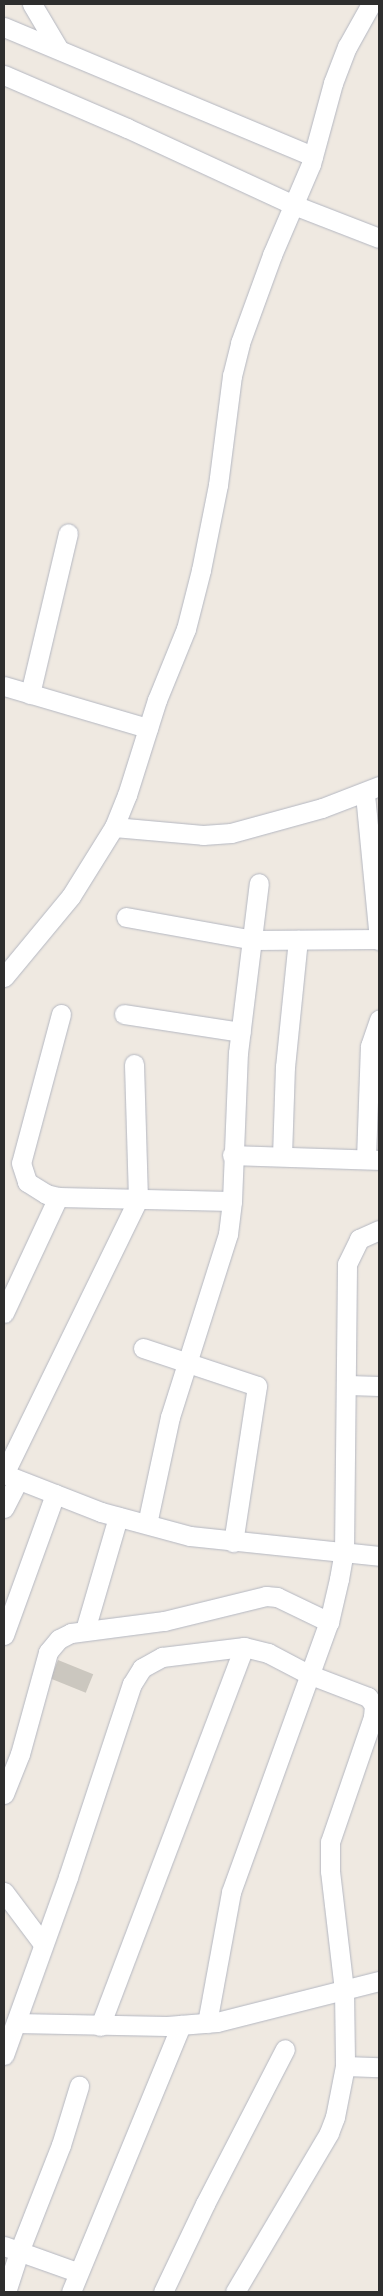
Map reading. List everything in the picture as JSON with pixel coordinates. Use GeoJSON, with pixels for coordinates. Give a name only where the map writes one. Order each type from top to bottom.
{"type":"FeatureCollection","features":[{"type":"Feature","properties":{"kind":"street"},"geometry":{"type":"LineString","coordinates":[[32,4],[58,48]]}},
{"type":"Feature","properties":{"kind":"street"},"geometry":{"type":"LineString","coordinates":[[4,977],[71,896],[114,827],[148,728],[186,629],[201,570],[218,484],[232,376],[240,342],[272,255],[312,160],[333,83],[347,47],[371,4]]}},
{"type":"Feature","properties":{"kind":"street"},"geometry":{"type":"LineString","coordinates":[[4,27],[58,48],[312,160]]}},
{"type":"Feature","properties":{"kind":"street"},"geometry":{"type":"LineString","coordinates":[[4,75],[379,238]]}},
{"type":"Feature","properties":{"kind":"street"},"geometry":{"type":"LineString","coordinates":[[30,694],[68,532]]}},
{"type":"Feature","properties":{"kind":"street"},"geometry":{"type":"LineString","coordinates":[[4,686],[148,728]]}},
{"type":"Feature","properties":{"kind":"street"},"geometry":{"type":"LineString","coordinates":[[114,827],[203,835],[231,832],[372,790],[379,939],[254,940],[126,916]]}},
{"type":"Feature","properties":{"kind":"street"},"geometry":{"type":"LineString","coordinates":[[147,1524],[170,1417],[228,1234],[232,1201],[232,1155],[241,1032],[254,940],[259,883]]}},
{"type":"Feature","properties":{"kind":"street"},"geometry":{"type":"LineString","coordinates":[[282,1156],[284,1067],[298,940]]}},
{"type":"Feature","properties":{"kind":"street"},"geometry":{"type":"LineString","coordinates":[[61,1014],[20,1163],[23,1177],[33,1188],[58,1197],[232,1201]]}},
{"type":"Feature","properties":{"kind":"street"},"geometry":{"type":"LineString","coordinates":[[124,1014],[241,1032]]}},
{"type":"Feature","properties":{"kind":"street"},"geometry":{"type":"LineString","coordinates":[[232,1155],[373,1160],[370,1046],[379,1020]]}},
{"type":"Feature","properties":{"kind":"street"},"geometry":{"type":"LineString","coordinates":[[4,1508],[8,1476],[138,1199],[134,1064]]}},
{"type":"Feature","properties":{"kind":"street"},"geometry":{"type":"LineString","coordinates":[[4,1313],[58,1197]]}},
{"type":"Feature","properties":{"kind":"street"},"geometry":{"type":"LineString","coordinates":[[207,2023],[230,1892],[308,1674],[329,1622],[344,1552],[348,1385],[346,1264],[359,1239],[379,1230]]}},
{"type":"Feature","properties":{"kind":"street"},"geometry":{"type":"LineString","coordinates":[[143,1348],[188,1365],[257,1386],[233,1542]]}},
{"type":"Feature","properties":{"kind":"street"},"geometry":{"type":"LineString","coordinates":[[348,1385],[379,1386]]}},
{"type":"Feature","properties":{"kind":"street"},"geometry":{"type":"LineString","coordinates":[[8,1476],[118,1516],[147,1524],[233,1542],[379,1556]]}},
{"type":"Feature","properties":{"kind":"street"},"geometry":{"type":"LineString","coordinates":[[4,1635],[55,1494]]}},
{"type":"Feature","properties":{"kind":"street"},"geometry":{"type":"LineString","coordinates":[[85,1630],[118,1516]]}},
{"type":"Feature","properties":{"kind":"street"},"geometry":{"type":"LineString","coordinates":[[4,1794],[20,1754],[48,1652],[59,1639],[85,1630],[164,1621],[266,1596],[277,1597],[329,1622]]}},
{"type":"Feature","properties":{"kind":"street"},"geometry":{"type":"LineString","coordinates":[[100,2026],[244,1647]]}},
{"type":"Feature","properties":{"kind":"street"},"geometry":{"type":"LineString","coordinates":[[4,2055],[137,1675],[142,1668],[162,1657],[244,1647],[268,1653],[308,1674],[368,1697],[374,1705],[330,1842],[330,1871],[344,1990],[345,2066],[329,2133],[234,2292]]}},
{"type":"Feature","properties":{"kind":"street"},"geometry":{"type":"LineString","coordinates":[[4,1892],[43,1944]]}},
{"type":"Feature","properties":{"kind":"street"},"geometry":{"type":"LineString","coordinates":[[16,2022],[100,2026],[207,2023],[379,1981]]}},
{"type":"Feature","properties":{"kind":"street"},"geometry":{"type":"LineString","coordinates":[[71,2292],[77,2272],[181,2025]]}},
{"type":"Feature","properties":{"kind":"street"},"geometry":{"type":"LineString","coordinates":[[163,2292],[205,2204],[285,2049]]}},
{"type":"Feature","properties":{"kind":"street"},"geometry":{"type":"LineString","coordinates":[[345,2066],[379,2067]]}},
{"type":"Feature","properties":{"kind":"street"},"geometry":{"type":"LineString","coordinates":[[6,2292],[11,2249],[61,2145],[79,2086]]}},
{"type":"Feature","properties":{"kind":"street"},"geometry":{"type":"LineString","coordinates":[[11,2249],[77,2272]]}},
{"type":"Feature","properties":{"kind":"building"},"geometry":{"type":"Polygon","coordinates":[[[58,1660],[93,1674],[86,1693],[51,1679],[58,1660]]]}}]}
